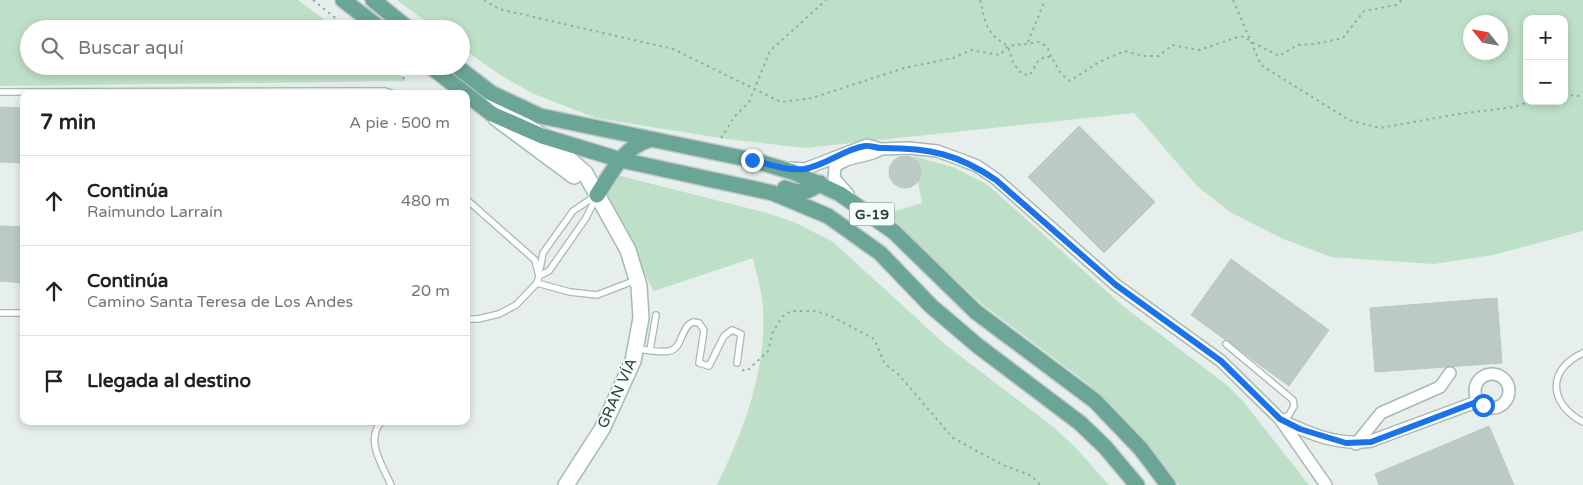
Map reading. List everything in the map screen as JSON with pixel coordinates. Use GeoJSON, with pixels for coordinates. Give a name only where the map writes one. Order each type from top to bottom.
{"type":"FeatureCollection","features":[{"type":"Feature","properties":{"kind":"main road"},"geometry":{"type":"LineString","coordinates":[[343,0],[369,20]]}},
{"type":"Feature","properties":{"kind":"main road"},"geometry":{"type":"LineString","coordinates":[[374,0],[398,20]]}},
{"type":"Feature","properties":{"kind":"main road","name":"G-19"},"geometry":{"type":"LineString","coordinates":[[442,75],[461,90]]}},
{"type":"Feature","properties":{"kind":"main road","name":"G-19"},"geometry":{"type":"LineString","coordinates":[[467,75],[491,94],[540,116],[649,140],[712,150],[778,167],[820,183],[860,206],[894,232],[976,312],[1095,401],[1141,450],[1168,485]]}},
{"type":"Feature","properties":{"kind":"main road","name":"GRAN VÍA"},"geometry":{"type":"LineString","coordinates":[[491,94],[519,121],[542,136],[585,173],[628,250],[637,279],[643,350],[602,429],[566,485]]}},
{"type":"Feature","properties":{"kind":"main road","name":"G-19"},"geometry":{"type":"LineString","coordinates":[[470,97],[492,114],[542,136],[621,160],[773,193],[810,207],[846,227],[880,254],[931,306],[966,336],[1080,423],[1105,447],[1137,485]]}},
{"type":"Feature","properties":{"kind":"main road"},"geometry":{"type":"LineString","coordinates":[[492,114],[532,146],[594,190],[632,146],[649,140]]}},
{"type":"Feature","properties":{"kind":"main road"},"geometry":{"type":"LineString","coordinates":[[683,173],[732,173],[751,177],[799,193],[812,190],[820,183]]}},
{"type":"Feature","properties":{"kind":"street"},"geometry":{"type":"LineString","coordinates":[[778,167],[805,169],[855,148],[868,145],[881,149],[909,148],[937,151],[977,166],[996,180],[1116,285],[1221,361],[1280,419],[1326,485]]}},
{"type":"Feature","properties":{"kind":"street"},"geometry":{"type":"LineString","coordinates":[[820,183],[834,164],[871,155],[881,149]]}},
{"type":"Feature","properties":{"kind":"street"},"geometry":{"type":"LineString","coordinates":[[845,160],[834,169],[834,178],[860,206]]}},
{"type":"Feature","properties":{"kind":"street"},"geometry":{"type":"LineString","coordinates":[[1356,444],[1381,414],[1440,386],[1450,373]]}},
{"type":"Feature","properties":{"kind":"street"},"geometry":{"type":"LineString","coordinates":[[1280,419],[1322,438],[1356,444],[1371,442],[1479,401]]}},
{"type":"Feature","properties":{"kind":"lane"},"geometry":{"type":"LineString","coordinates":[[0,92],[20,92]]}},
{"type":"Feature","properties":{"kind":"lane"},"geometry":{"type":"LineString","coordinates":[[539,276],[549,271],[586,218],[594,190]]}},
{"type":"Feature","properties":{"kind":"lane"},"geometry":{"type":"LineString","coordinates":[[470,319],[499,314],[516,305],[537,283],[543,253],[574,211],[594,190]]}},
{"type":"Feature","properties":{"kind":"lane"},"geometry":{"type":"LineString","coordinates":[[470,203],[535,260],[539,276]]}},
{"type":"Feature","properties":{"kind":"lane"},"geometry":{"type":"LineString","coordinates":[[537,283],[570,292],[596,295],[637,279]]}},
{"type":"Feature","properties":{"kind":"lane"},"geometry":{"type":"LineString","coordinates":[[0,313],[20,313]]}},
{"type":"Feature","properties":{"kind":"lane"},"geometry":{"type":"LineString","coordinates":[[656,315],[643,350],[671,351],[676,348],[690,324],[698,323],[704,330],[699,363],[709,366],[724,336],[732,330],[737,331],[741,338],[737,348],[737,363]]}},
{"type":"Feature","properties":{"kind":"lane"},"geometry":{"type":"LineString","coordinates":[[1226,344],[1293,400],[1294,406],[1289,414],[1280,419]]}},
{"type":"Feature","properties":{"kind":"lane"},"geometry":{"type":"LineString","coordinates":[[1583,353],[1570,359],[1560,371],[1556,384],[1562,406],[1571,416],[1583,422]]}},
{"type":"Feature","properties":{"kind":"lane"},"geometry":{"type":"LineString","coordinates":[[379,425],[376,428],[374,440],[391,485]]}},
{"type":"Feature","properties":{"kind":"path"},"geometry":{"type":"LineString","coordinates":[[313,0],[339,20]]}},
{"type":"Feature","properties":{"kind":"path"},"geometry":{"type":"LineString","coordinates":[[484,0],[499,9],[673,49],[781,102],[812,98],[904,68],[953,58],[971,50],[1000,55],[1008,46],[1028,42],[1040,42],[1047,48],[1061,74],[1070,81],[1099,62],[1124,51],[1143,56],[1159,56],[1172,45],[1199,50],[1241,36],[1279,56],[1298,45],[1315,44],[1343,38],[1364,11],[1396,5],[1402,0]]}},
{"type":"Feature","properties":{"kind":"path"},"geometry":{"type":"LineString","coordinates":[[721,138],[735,116],[749,102],[770,51],[826,0]]}},
{"type":"Feature","properties":{"kind":"path"},"geometry":{"type":"LineString","coordinates":[[980,0],[986,27],[992,37],[1008,46],[1013,63],[1022,74],[1030,75],[1038,61],[1046,56],[1052,58]]}},
{"type":"Feature","properties":{"kind":"path"},"geometry":{"type":"LineString","coordinates":[[1028,42],[1045,0]]}},
{"type":"Feature","properties":{"kind":"path"},"geometry":{"type":"LineString","coordinates":[[1234,0],[1261,65],[1350,120],[1380,128],[1458,114],[1514,107],[1523,104]]}},
{"type":"Feature","properties":{"kind":"path"},"geometry":{"type":"LineString","coordinates":[[402,75],[406,82]]}},
{"type":"Feature","properties":{"kind":"path"},"geometry":{"type":"LineString","coordinates":[[1568,96],[1583,96]]}},
{"type":"Feature","properties":{"kind":"path"},"geometry":{"type":"LineString","coordinates":[[737,363],[742,370],[747,371],[768,350],[776,323],[791,311],[816,311],[833,317],[874,339],[884,364],[898,374],[953,438],[1003,465],[1032,476],[1040,485]]}},
{"type":"Feature","properties":{"kind":"green space"},"geometry":{"type":"Polygon","coordinates":[[[0,0],[298,0],[325,20],[20,20],[20,75],[399,75],[407,81],[0,86],[0,0]]]}},
{"type":"Feature","properties":{"kind":"green space"},"geometry":{"type":"Polygon","coordinates":[[[397,0],[1583,0],[1583,231],[1493,255],[1434,264],[1331,257],[1281,238],[1230,212],[1197,186],[1134,113],[805,148],[726,139],[596,118],[534,94],[500,75],[470,53],[470,20],[424,20],[397,0]]]}},
{"type":"Feature","properties":{"kind":"green space"},"geometry":{"type":"Polygon","coordinates":[[[913,156],[953,167],[988,185],[1123,306],[1228,386],[1242,400],[1309,485],[1179,485],[1114,408],[1087,383],[982,304],[885,214],[922,203],[913,156]]]}},
{"type":"Feature","properties":{"kind":"green space"},"geometry":{"type":"Polygon","coordinates":[[[617,175],[767,213],[796,223],[833,242],[947,346],[1051,425],[1075,447],[1109,485],[717,485],[736,443],[752,399],[761,353],[763,307],[753,258],[654,291],[600,198],[617,175]]]}},
{"type":"Feature","properties":{"kind":"building"},"geometry":{"type":"Polygon","coordinates":[[[0,107],[20,108],[20,163],[0,162],[0,107]]]}},
{"type":"Feature","properties":{"kind":"building"},"geometry":{"type":"Polygon","coordinates":[[[1079,126],[1155,202],[1104,253],[1028,177],[1079,126]]]}},
{"type":"Feature","properties":{"kind":"building"},"geometry":{"type":"Polygon","coordinates":[[[905,156],[916,161],[921,172],[916,183],[905,188],[894,183],[889,172],[894,161],[905,156]]]}},
{"type":"Feature","properties":{"kind":"building"},"geometry":{"type":"Polygon","coordinates":[[[0,226],[20,227],[20,283],[0,281],[0,226]]]}},
{"type":"Feature","properties":{"kind":"building"},"geometry":{"type":"Polygon","coordinates":[[[1231,259],[1329,330],[1289,386],[1191,315],[1231,259]]]}},
{"type":"Feature","properties":{"kind":"building"},"geometry":{"type":"Polygon","coordinates":[[[1497,298],[1502,363],[1375,372],[1370,308],[1497,298]]]}},
{"type":"Feature","properties":{"kind":"building"},"geometry":{"type":"Polygon","coordinates":[[[1489,426],[1514,485],[1379,485],[1375,474],[1489,426]]]}},
{"type":"Feature","properties":{"kind":"route"},"geometry":{"type":"LineString","coordinates":[[752,160],[778,167],[805,169],[855,148],[868,145],[881,149],[909,148],[937,151],[977,166],[996,180],[1116,285],[1166,319],[1221,361],[1280,419],[1322,438],[1356,444],[1371,442],[1479,401],[1483,405]]}}]}
